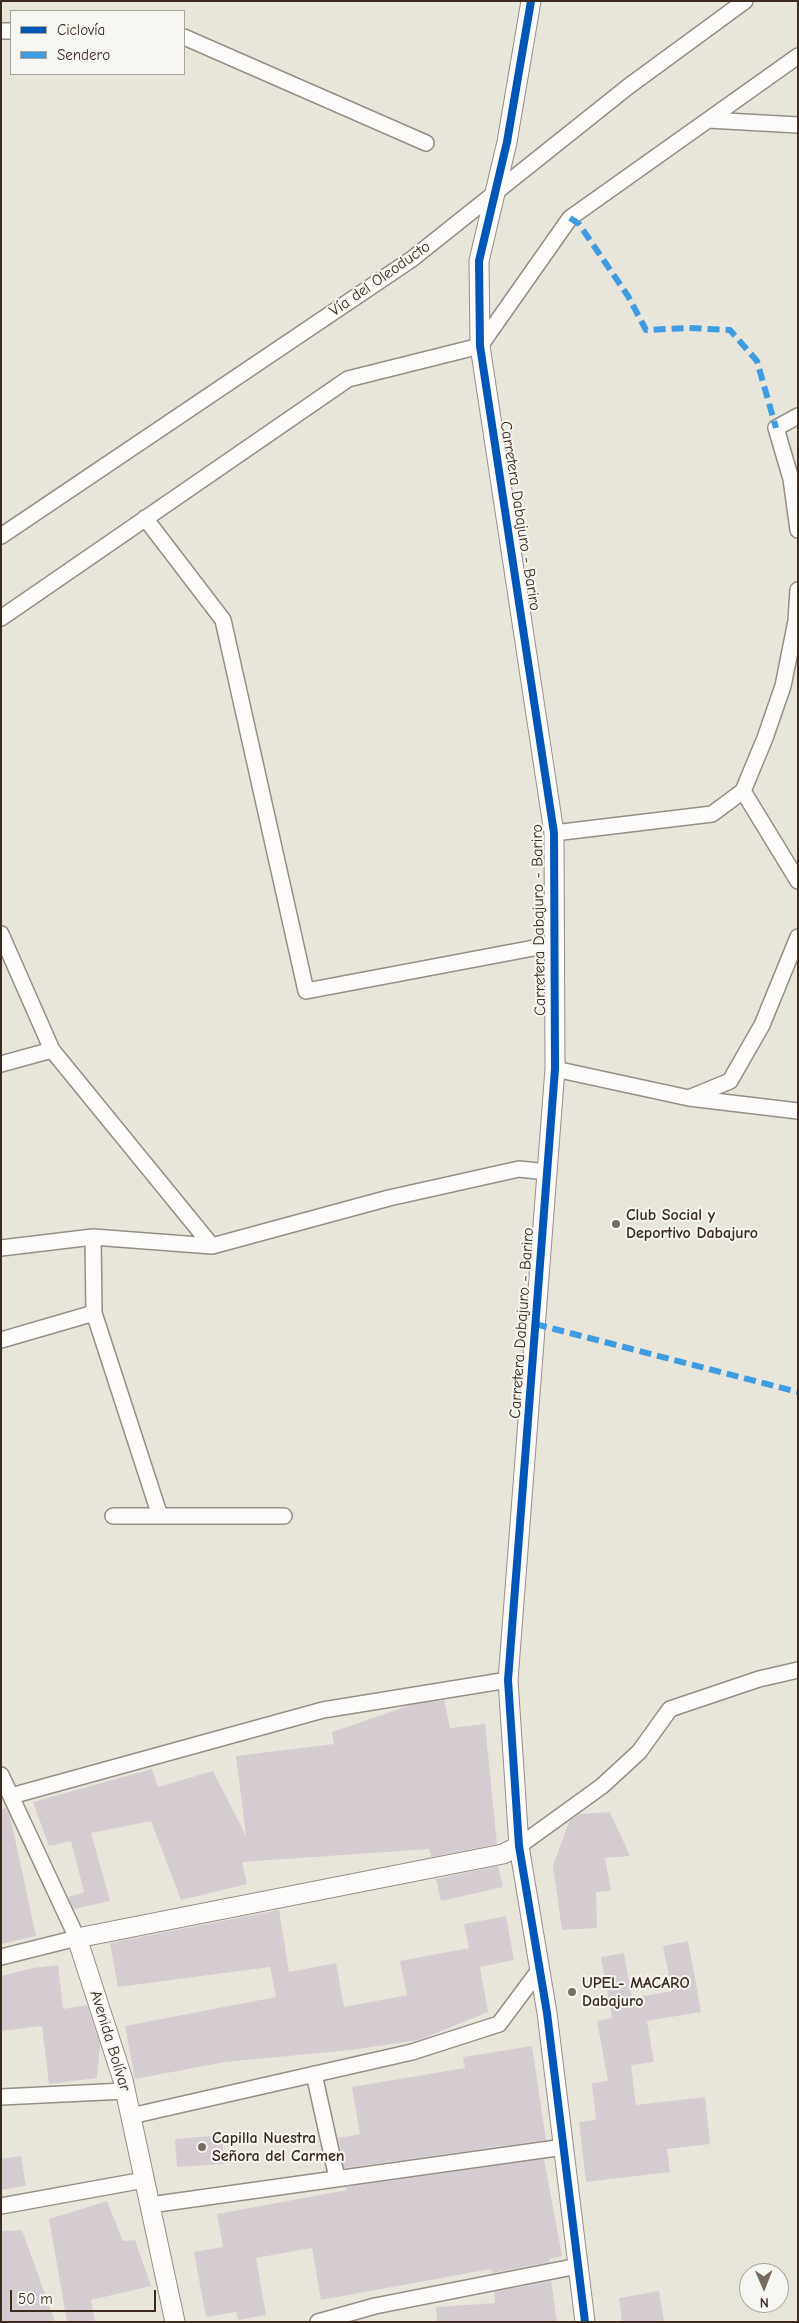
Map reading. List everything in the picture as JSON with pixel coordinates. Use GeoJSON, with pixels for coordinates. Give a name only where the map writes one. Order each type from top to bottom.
{"type":"FeatureCollection","features":[{"type":"Feature","properties":{"kind":"street","name":"Carretera Dabajuro - Bariro"},"geometry":{"type":"LineString","coordinates":[[531,1],[507,142],[479,261],[480,346],[554,833],[555,1069],[508,1680],[519,1846],[540,1969],[585,2322]]}},
{"type":"Feature","properties":{"kind":"street","name":"Vía del Oleoducto"},"geometry":{"type":"LineString","coordinates":[[1,536],[412,259],[629,86],[745,1]]}},
{"type":"Feature","properties":{"kind":"street"},"geometry":{"type":"LineString","coordinates":[[185,37],[426,143]]}},
{"type":"Feature","properties":{"kind":"street"},"geometry":{"type":"LineString","coordinates":[[1,618],[348,380],[480,346],[570,218],[798,56]]}},
{"type":"Feature","properties":{"kind":"street"},"geometry":{"type":"LineString","coordinates":[[708,120],[798,125]]}},
{"type":"Feature","properties":{"kind":"street"},"geometry":{"type":"LineString","coordinates":[[798,416],[776,428],[791,479],[798,530]]}},
{"type":"Feature","properties":{"kind":"street"},"geometry":{"type":"LineString","coordinates":[[146,518],[222,620],[306,991],[555,944]]}},
{"type":"Feature","properties":{"kind":"street"},"geometry":{"type":"LineString","coordinates":[[554,833],[712,814],[743,790],[765,738],[783,686],[796,621],[798,590]]}},
{"type":"Feature","properties":{"kind":"street"},"geometry":{"type":"LineString","coordinates":[[743,790],[798,881]]}},
{"type":"Feature","properties":{"kind":"street"},"geometry":{"type":"LineString","coordinates":[[1,934],[52,1050],[212,1246]]}},
{"type":"Feature","properties":{"kind":"street"},"geometry":{"type":"LineString","coordinates":[[689,1098],[730,1081],[762,1025],[798,937]]}},
{"type":"Feature","properties":{"kind":"street"},"geometry":{"type":"LineString","coordinates":[[1,1064],[52,1050]]}},
{"type":"Feature","properties":{"kind":"street"},"geometry":{"type":"LineString","coordinates":[[555,1069],[689,1098],[798,1110]]}},
{"type":"Feature","properties":{"kind":"street"},"geometry":{"type":"LineString","coordinates":[[1,1248],[93,1237],[212,1246],[389,1198],[519,1169],[547,1172]]}},
{"type":"Feature","properties":{"kind":"street"},"geometry":{"type":"LineString","coordinates":[[93,1237],[94,1313],[160,1516]]}},
{"type":"Feature","properties":{"kind":"street"},"geometry":{"type":"LineString","coordinates":[[1,1340],[94,1313]]}},
{"type":"Feature","properties":{"kind":"street"},"geometry":{"type":"LineString","coordinates":[[113,1516],[284,1516]]}},
{"type":"Feature","properties":{"kind":"street"},"geometry":{"type":"LineString","coordinates":[[1,1956],[77,1938],[502,1854],[519,1846],[602,1786],[639,1752],[670,1710],[759,1679],[798,1670]]}},
{"type":"Feature","properties":{"kind":"street"},"geometry":{"type":"LineString","coordinates":[[11,1796],[323,1710],[508,1680]]}},
{"type":"Feature","properties":{"kind":"street","name":"Avenida Bolívar"},"geometry":{"type":"LineString","coordinates":[[1,1775],[77,1938],[125,2091],[175,2322]]}},
{"type":"Feature","properties":{"kind":"street"},"geometry":{"type":"LineString","coordinates":[[130,2116],[412,2052],[499,2024],[540,1969]]}},
{"type":"Feature","properties":{"kind":"street"},"geometry":{"type":"LineString","coordinates":[[314,2074],[338,2178]]}},
{"type":"Feature","properties":{"kind":"street"},"geometry":{"type":"LineString","coordinates":[[1,2096],[125,2091]]}},
{"type":"Feature","properties":{"kind":"street"},"geometry":{"type":"LineString","coordinates":[[150,2205],[564,2147]]}},
{"type":"Feature","properties":{"kind":"street"},"geometry":{"type":"LineString","coordinates":[[1,2206],[144,2180]]}},
{"type":"Feature","properties":{"kind":"street"},"geometry":{"type":"LineString","coordinates":[[318,2322],[376,2306],[578,2266]]}},
{"type":"Feature","properties":{"kind":"building"},"geometry":{"type":"Polygon","coordinates":[[[444,1700],[450,1728],[485,1724],[497,1844],[431,1857],[429,1849],[242,1862],[247,1884],[181,1900],[151,1821],[91,1833],[110,1901],[74,1909],[68,1897],[84,1892],[71,1841],[49,1846],[33,1802],[152,1769],[158,1787],[213,1771],[246,1836],[236,1756],[334,1744],[332,1732],[411,1705],[444,1700]]]}},
{"type":"Feature","properties":{"kind":"building"},"geometry":{"type":"Polygon","coordinates":[[[6,1808],[10,1816],[36,1936],[1,1944],[1,1809],[6,1808]]]}},
{"type":"Feature","properties":{"kind":"building"},"geometry":{"type":"Polygon","coordinates":[[[610,1812],[630,1856],[605,1858],[611,1891],[596,1892],[597,1928],[562,1930],[553,1866],[569,1822],[580,1814],[610,1812]]]}},
{"type":"Feature","properties":{"kind":"building"},"geometry":{"type":"Polygon","coordinates":[[[498,1866],[503,1887],[441,1901],[436,1879],[498,1866]]]}},
{"type":"Feature","properties":{"kind":"building"},"geometry":{"type":"Polygon","coordinates":[[[279,1910],[289,1972],[336,1963],[344,2007],[407,1995],[400,1961],[469,1948],[464,1924],[506,1916],[514,1960],[480,1967],[488,2012],[419,2040],[351,2050],[225,2062],[135,2079],[125,2026],[276,1997],[270,1967],[118,1987],[110,1943],[279,1910]]]}},
{"type":"Feature","properties":{"kind":"building"},"geometry":{"type":"Polygon","coordinates":[[[688,1941],[701,2012],[647,2021],[654,2062],[631,2065],[636,2105],[705,2097],[710,2144],[667,2149],[670,2172],[586,2182],[579,2122],[596,2120],[592,2083],[608,2081],[597,2021],[612,2018],[601,1957],[624,1953],[632,1998],[672,1991],[663,1946],[688,1941]]]}},
{"type":"Feature","properties":{"kind":"building"},"geometry":{"type":"Polygon","coordinates":[[[58,1965],[63,2009],[87,2005],[100,2044],[97,2078],[49,2084],[42,2026],[1,2031],[1,1976],[33,1968],[58,1965]]]}},
{"type":"Feature","properties":{"kind":"building"},"geometry":{"type":"Polygon","coordinates":[[[532,2046],[546,2140],[344,2168],[338,2138],[360,2134],[352,2087],[465,2068],[463,2057],[532,2046]]]}},
{"type":"Feature","properties":{"kind":"building","name":"Capilla Nuestra Señora del Carmen"},"geometry":{"type":"Polygon","coordinates":[[[222,2135],[224,2164],[177,2167],[175,2139],[222,2135]]]}},
{"type":"Feature","properties":{"kind":"building"},"geometry":{"type":"Polygon","coordinates":[[[21,2156],[26,2186],[1,2190],[1,2159],[21,2156]]]}},
{"type":"Feature","properties":{"kind":"building"},"geometry":{"type":"Polygon","coordinates":[[[544,2159],[562,2256],[549,2259],[549,2262],[492,2273],[491,2269],[321,2300],[312,2248],[256,2258],[266,2315],[238,2320],[236,2312],[206,2317],[194,2252],[223,2247],[217,2214],[347,2190],[346,2187],[544,2159]]]}},
{"type":"Feature","properties":{"kind":"building"},"geometry":{"type":"Polygon","coordinates":[[[107,2201],[123,2241],[135,2240],[151,2286],[91,2300],[95,2322],[67,2322],[49,2219],[107,2201]]]}},
{"type":"Feature","properties":{"kind":"building"},"geometry":{"type":"Polygon","coordinates":[[[22,2230],[55,2322],[1,2322],[1,2231],[22,2230]]]}},
{"type":"Feature","properties":{"kind":"building"},"geometry":{"type":"Polygon","coordinates":[[[551,2281],[557,2322],[437,2322],[436,2307],[495,2303],[494,2292],[551,2281]]]}},
{"type":"Feature","properties":{"kind":"building"},"geometry":{"type":"Polygon","coordinates":[[[659,2291],[664,2322],[622,2322],[619,2298],[659,2291]]]}},
{"type":"Feature","properties":{"kind":"marked path"},"geometry":{"type":"LineString","coordinates":[[570,218],[579,224],[628,296],[646,330],[689,328],[730,330],[757,361],[776,428]]}},
{"type":"Feature","properties":{"kind":"marked path"},"geometry":{"type":"LineString","coordinates":[[535,1324],[798,1392]]}},
{"type":"Feature","properties":{"kind":"cycle path"},"geometry":{"type":"LineString","coordinates":[[531,1],[507,142],[479,261],[480,346],[554,833],[555,1069],[508,1680],[519,1846],[547,2013],[585,2322]]}},
{"type":"Feature","properties":{"kind":"place","name":"Club Social y Deportivo Dabajuro"},"geometry":{"type":"Point","coordinates":[616,1224]}},
{"type":"Feature","properties":{"kind":"place","name":"UPEL- MACARO Dabajuro"},"geometry":{"type":"Point","coordinates":[572,1992]}},
{"type":"Feature","properties":{"kind":"place","name":"Capilla Nuestra Señora del Carmen"},"geometry":{"type":"Point","coordinates":[202,2147]}}]}
